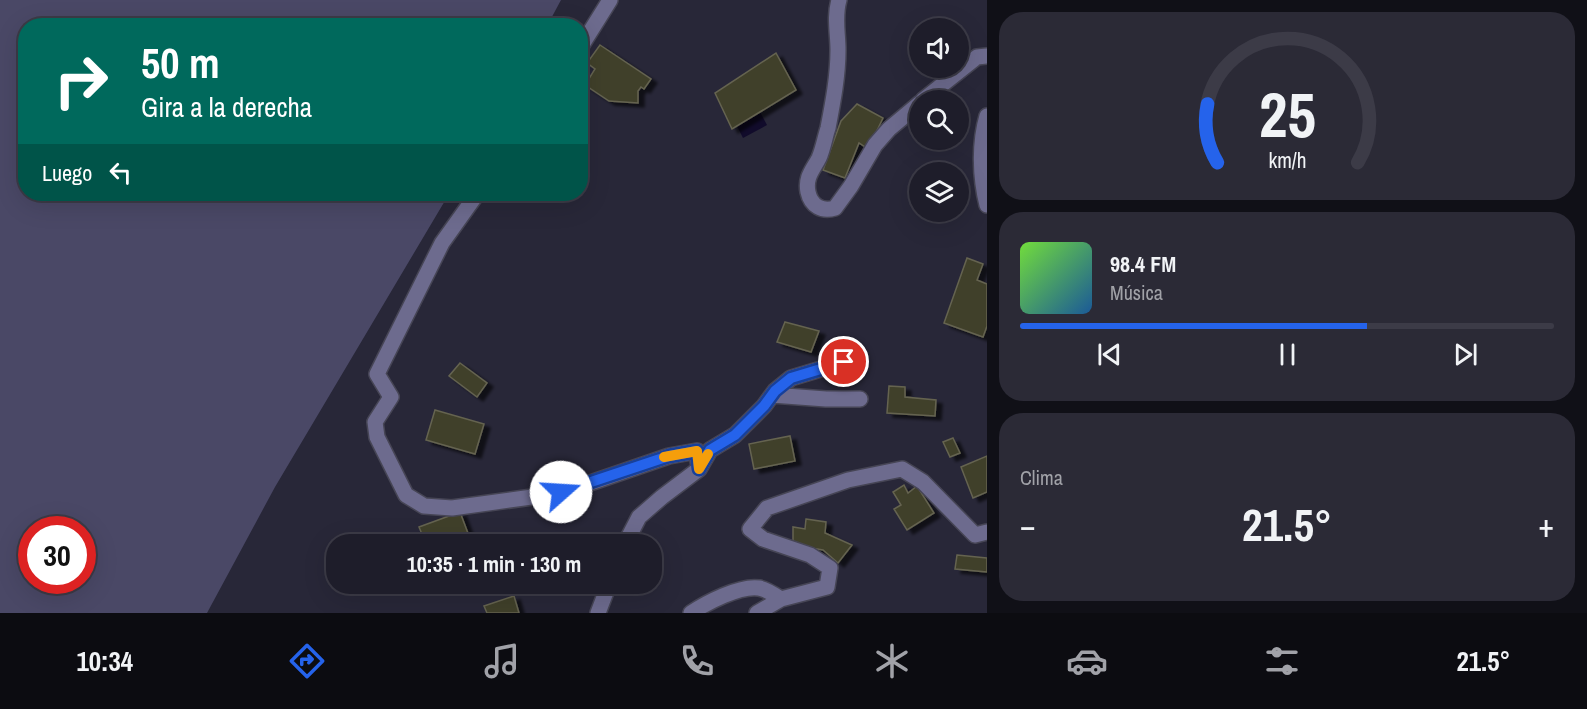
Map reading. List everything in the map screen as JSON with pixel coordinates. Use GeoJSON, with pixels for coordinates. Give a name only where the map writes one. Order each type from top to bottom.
{"type":"FeatureCollection","features":[{"type":"Feature","properties":{"kind":"street"},"geometry":{"type":"LineString","coordinates":[[588,35],[610,0]]}},
{"type":"Feature","properties":{"kind":"street"},"geometry":{"type":"LineString","coordinates":[[839,0],[836,19],[836,75],[833,101],[818,160],[808,180],[808,194],[814,205],[823,210],[835,208],[875,145],[889,129],[909,112]]}},
{"type":"Feature","properties":{"kind":"street"},"geometry":{"type":"LineString","coordinates":[[936,90],[977,57],[987,56]]}},
{"type":"Feature","properties":{"kind":"street"},"geometry":{"type":"LineString","coordinates":[[987,116],[983,130],[982,150],[987,205]]}},
{"type":"Feature","properties":{"kind":"street"},"geometry":{"type":"LineString","coordinates":[[472,201],[442,243],[377,374],[391,397],[375,422],[377,437],[406,495],[424,506],[452,508],[561,492],[669,456],[697,451],[699,469]]}},
{"type":"Feature","properties":{"kind":"street"},"geometry":{"type":"LineString","coordinates":[[630,534],[639,517],[699,469],[710,450],[735,435],[791,378],[844,362]]}},
{"type":"Feature","properties":{"kind":"street"},"geometry":{"type":"LineString","coordinates":[[772,395],[860,399]]}},
{"type":"Feature","properties":{"kind":"street"},"geometry":{"type":"LineString","coordinates":[[757,613],[781,599],[827,587],[830,568],[810,555],[763,539],[750,529],[766,508],[848,480],[902,469],[923,482],[975,535],[987,532]]}},
{"type":"Feature","properties":{"kind":"street"},"geometry":{"type":"LineString","coordinates":[[691,613],[713,599],[746,589],[760,588],[781,599]]}},
{"type":"Feature","properties":{"kind":"street"},"geometry":{"type":"LineString","coordinates":[[598,613],[605,594]]}},
{"type":"Feature","properties":{"kind":"shaded area"},"geometry":{"type":"Polygon","coordinates":[[[0,0],[561,0],[551,18],[18,18],[18,201],[445,201],[275,487],[207,613],[0,613],[0,0]]]}},
{"type":"Feature","properties":{"kind":"shaded area"},"geometry":{"type":"Polygon","coordinates":[[[760,112],[767,125],[743,138],[737,126],[760,112]]]}},
{"type":"Feature","properties":{"kind":"building"},"geometry":{"type":"Polygon","coordinates":[[[600,45],[651,79],[644,89],[641,87],[638,91],[638,103],[609,101],[588,87],[588,80],[595,69],[588,62],[600,45]]]}},
{"type":"Feature","properties":{"kind":"building"},"geometry":{"type":"Polygon","coordinates":[[[776,53],[796,90],[732,129],[715,93],[776,53]]]}},
{"type":"Feature","properties":{"kind":"building"},"geometry":{"type":"Polygon","coordinates":[[[857,104],[883,118],[868,149],[859,143],[845,178],[823,170],[841,121],[857,104]]]}},
{"type":"Feature","properties":{"kind":"building"},"geometry":{"type":"Polygon","coordinates":[[[967,258],[983,264],[977,280],[987,284],[987,326],[983,337],[944,323],[967,258]]]}},
{"type":"Feature","properties":{"kind":"building"},"geometry":{"type":"Polygon","coordinates":[[[785,322],[819,331],[811,352],[777,342],[785,322]]]}},
{"type":"Feature","properties":{"kind":"building"},"geometry":{"type":"Polygon","coordinates":[[[460,363],[487,383],[477,397],[449,376],[460,363]]]}},
{"type":"Feature","properties":{"kind":"building"},"geometry":{"type":"Polygon","coordinates":[[[889,386],[905,387],[905,397],[936,400],[935,416],[887,413],[889,386]]]}},
{"type":"Feature","properties":{"kind":"building"},"geometry":{"type":"Polygon","coordinates":[[[435,410],[484,424],[475,454],[426,440],[435,410]]]}},
{"type":"Feature","properties":{"kind":"building"},"geometry":{"type":"Polygon","coordinates":[[[790,436],[795,461],[754,469],[749,444],[790,436]]]}},
{"type":"Feature","properties":{"kind":"building"},"geometry":{"type":"Polygon","coordinates":[[[953,438],[960,453],[950,457],[943,442],[953,438]]]}},
{"type":"Feature","properties":{"kind":"building"},"geometry":{"type":"Polygon","coordinates":[[[987,456],[987,492],[973,498],[961,467],[987,456]]]}},
{"type":"Feature","properties":{"kind":"building"},"geometry":{"type":"Polygon","coordinates":[[[904,485],[908,493],[917,486],[934,513],[907,530],[894,509],[901,505],[893,492],[904,485]]]}},
{"type":"Feature","properties":{"kind":"building"},"geometry":{"type":"Polygon","coordinates":[[[460,512],[468,534],[422,534],[419,527],[460,512]]]}},
{"type":"Feature","properties":{"kind":"building"},"geometry":{"type":"Polygon","coordinates":[[[806,519],[826,522],[825,533],[852,545],[838,563],[823,550],[793,545],[793,527],[805,529],[806,519]]]}},
{"type":"Feature","properties":{"kind":"building"},"geometry":{"type":"Polygon","coordinates":[[[957,555],[987,558],[987,572],[955,569],[957,555]]]}},
{"type":"Feature","properties":{"kind":"building"},"geometry":{"type":"Polygon","coordinates":[[[514,596],[519,613],[487,613],[484,606],[514,596]]]}},
{"type":"Feature","properties":{"kind":"slow traffic"},"geometry":{"type":"LineString","coordinates":[[664,457],[697,451],[699,469],[708,454]]}},
{"type":"Feature","properties":{"kind":"route"},"geometry":{"type":"LineString","coordinates":[[561,492],[683,453],[697,451],[699,469],[710,450],[735,435],[764,406],[775,391],[791,378],[844,362]]}}]}
